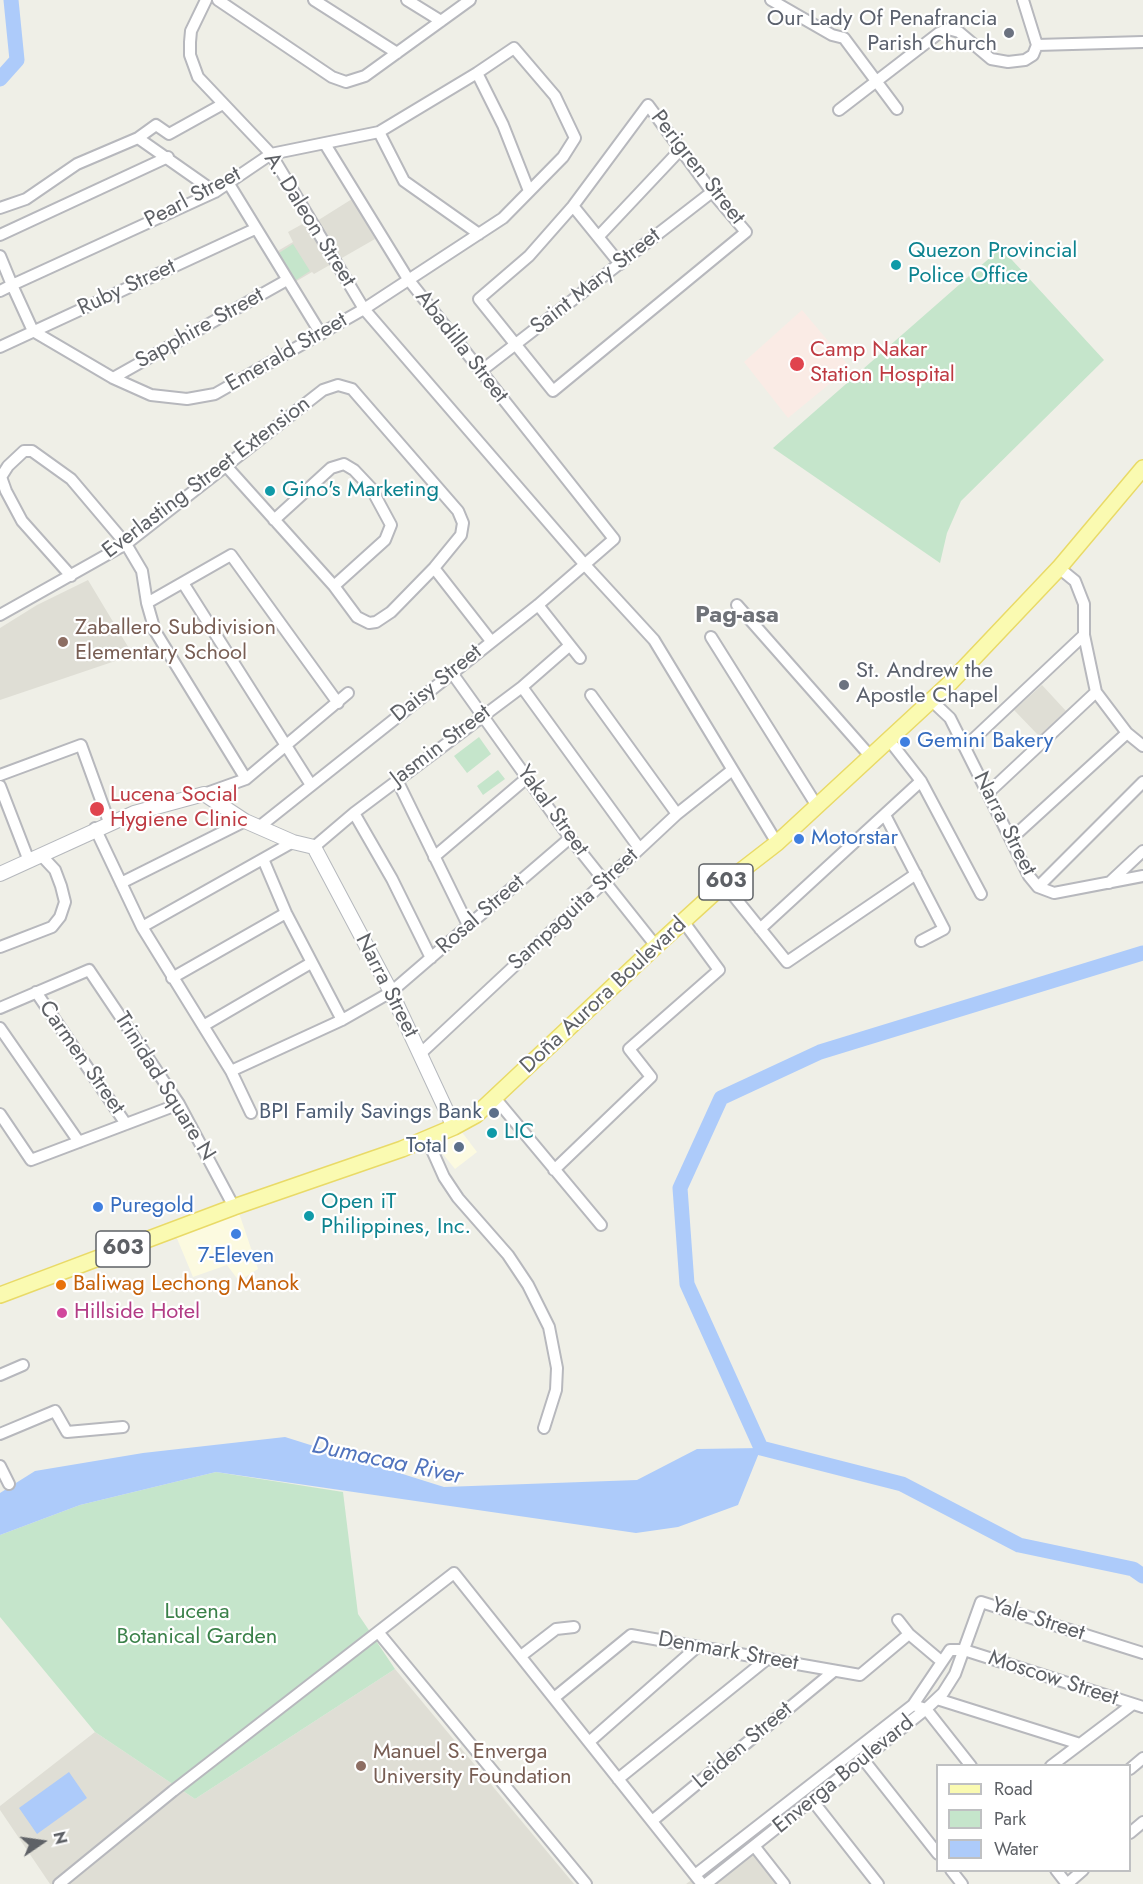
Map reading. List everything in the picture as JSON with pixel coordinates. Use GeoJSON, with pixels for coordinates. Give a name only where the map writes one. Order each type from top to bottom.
{"type":"FeatureCollection","features":[{"type":"Feature","properties":{"kind":"main road","name":"Doña Aurora Boulevard"},"geometry":{"type":"LineString","coordinates":[[0,1295],[234,1207],[427,1139],[476,1115],[683,921],[724,884],[777,843],[932,701],[1059,568],[1143,468]]}},
{"type":"Feature","properties":{"kind":"street","name":"A. Daleon Street"},"geometry":{"type":"LineString","coordinates":[[206,0],[191,31],[190,55],[198,77],[271,153],[364,309],[586,566],[654,640],[731,771],[777,843]]}},
{"type":"Feature","properties":{"kind":"street"},"geometry":{"type":"LineString","coordinates":[[218,0],[340,81],[355,81],[365,76],[470,0]]}},
{"type":"Feature","properties":{"kind":"street"},"geometry":{"type":"LineString","coordinates":[[314,0],[397,53]]}},
{"type":"Feature","properties":{"kind":"street"},"geometry":{"type":"LineString","coordinates":[[407,0],[441,21]]}},
{"type":"Feature","properties":{"kind":"street"},"geometry":{"type":"LineString","coordinates":[[771,0],[832,35],[844,38],[897,109]]}},
{"type":"Feature","properties":{"kind":"street"},"geometry":{"type":"LineString","coordinates":[[839,110],[939,33],[948,29],[959,32],[991,58],[1008,62],[1025,60],[1033,55],[1037,45],[1023,0]]}},
{"type":"Feature","properties":{"kind":"street"},"geometry":{"type":"LineString","coordinates":[[1037,45],[1143,42]]}},
{"type":"Feature","properties":{"kind":"street","name":"Pearl Street"},"geometry":{"type":"LineString","coordinates":[[0,291],[215,192],[271,153],[379,132],[514,48],[555,96],[575,138]]}},
{"type":"Feature","properties":{"kind":"street"},"geometry":{"type":"LineString","coordinates":[[477,73],[503,125],[529,191]]}},
{"type":"Feature","properties":{"kind":"street"},"geometry":{"type":"LineString","coordinates":[[0,207],[26,199],[77,164],[138,138],[156,125],[169,134],[223,104]]}},
{"type":"Feature","properties":{"kind":"street","name":"Perigren Street"},"geometry":{"type":"LineString","coordinates":[[516,344],[553,391],[746,232],[712,192],[648,105],[573,206]]}},
{"type":"Feature","properties":{"kind":"street"},"geometry":{"type":"LineString","coordinates":[[379,132],[404,181],[479,234]]}},
{"type":"Feature","properties":{"kind":"street"},"geometry":{"type":"LineString","coordinates":[[138,138],[215,192]]}},
{"type":"Feature","properties":{"kind":"street","name":"Emerald Street"},"geometry":{"type":"LineString","coordinates":[[33,331],[113,378],[151,395],[187,399],[215,394],[364,309],[503,218],[562,156],[575,138]]}},
{"type":"Feature","properties":{"kind":"street","name":"Abadilla Street"},"geometry":{"type":"LineString","coordinates":[[325,144],[408,279],[614,539]]}},
{"type":"Feature","properties":{"kind":"street"},"geometry":{"type":"LineString","coordinates":[[599,236],[681,150]]}},
{"type":"Feature","properties":{"kind":"street"},"geometry":{"type":"LineString","coordinates":[[0,235],[168,157]]}},
{"type":"Feature","properties":{"kind":"street"},"geometry":{"type":"LineString","coordinates":[[229,184],[321,334]]}},
{"type":"Feature","properties":{"kind":"street","name":"Saint Mary Street"},"geometry":{"type":"LineString","coordinates":[[481,371],[712,192]]}},
{"type":"Feature","properties":{"kind":"street"},"geometry":{"type":"LineString","coordinates":[[516,344],[479,299],[530,256],[573,206],[620,264]]}},
{"type":"Feature","properties":{"kind":"street","name":"Ruby Street"},"geometry":{"type":"LineString","coordinates":[[0,347],[255,229]]}},
{"type":"Feature","properties":{"kind":"street"},"geometry":{"type":"LineString","coordinates":[[0,256],[33,331]]}},
{"type":"Feature","properties":{"kind":"street","name":"Sapphire Street"},"geometry":{"type":"LineString","coordinates":[[113,378],[287,280]]}},
{"type":"Feature","properties":{"kind":"street","name":"Everlasting Street Extension"},"geometry":{"type":"LineString","coordinates":[[0,615],[126,544],[323,390],[338,385],[352,389],[458,511],[463,523],[461,535],[434,568]]}},
{"type":"Feature","properties":{"kind":"street"},"geometry":{"type":"LineString","coordinates":[[71,576],[22,521],[1,477],[3,468],[24,451],[32,451],[71,478],[126,544],[142,571],[147,603],[155,631],[246,779]]}},
{"type":"Feature","properties":{"kind":"street"},"geometry":{"type":"LineString","coordinates":[[274,520],[331,468],[344,464],[354,470],[371,488],[391,525],[385,540],[334,586]]}},
{"type":"Feature","properties":{"kind":"street"},"geometry":{"type":"LineString","coordinates":[[227,467],[334,586],[357,617],[369,623],[376,622],[391,612],[434,568],[491,641]]}},
{"type":"Feature","properties":{"kind":"street","name":"Daisy Street"},"geometry":{"type":"LineString","coordinates":[[259,827],[538,605],[586,566],[614,539]]}},
{"type":"Feature","properties":{"kind":"street"},"geometry":{"type":"LineString","coordinates":[[147,603],[231,555],[338,703]]}},
{"type":"Feature","properties":{"kind":"street"},"geometry":{"type":"LineString","coordinates":[[1059,568],[1075,581],[1084,604],[1084,635],[1096,692],[1127,733],[1143,746]]}},
{"type":"Feature","properties":{"kind":"street"},"geometry":{"type":"LineString","coordinates":[[183,583],[311,785]]}},
{"type":"Feature","properties":{"kind":"street"},"geometry":{"type":"LineString","coordinates":[[538,605],[580,658]]}},
{"type":"Feature","properties":{"kind":"street"},"geometry":{"type":"LineString","coordinates":[[737,605],[871,757]]}},
{"type":"Feature","properties":{"kind":"street"},"geometry":{"type":"LineString","coordinates":[[965,747],[1084,635]]}},
{"type":"Feature","properties":{"kind":"street"},"geometry":{"type":"LineString","coordinates":[[711,638],[817,806]]}},
{"type":"Feature","properties":{"kind":"street","name":"Jasmin Street"},"geometry":{"type":"LineString","coordinates":[[314,847],[354,813],[522,687],[569,646]]}},
{"type":"Feature","properties":{"kind":"street","name":"Yakal Street"},"geometry":{"type":"LineString","coordinates":[[452,674],[570,838],[656,946]]}},
{"type":"Feature","properties":{"kind":"street"},"geometry":{"type":"LineString","coordinates":[[522,687],[639,848]]}},
{"type":"Feature","properties":{"kind":"street"},"geometry":{"type":"LineString","coordinates":[[988,793],[1096,692]]}},
{"type":"Feature","properties":{"kind":"street"},"geometry":{"type":"LineString","coordinates":[[0,874],[110,822],[151,807],[204,794],[246,779],[348,693]]}},
{"type":"Feature","properties":{"kind":"street"},"geometry":{"type":"LineString","coordinates":[[591,695],[676,814]]}},
{"type":"Feature","properties":{"kind":"street","name":"Narra Street"},"geometry":{"type":"LineString","coordinates":[[932,701],[950,718],[1029,876],[1038,887],[1054,893],[1143,876]]}},
{"type":"Feature","properties":{"kind":"street"},"geometry":{"type":"LineString","coordinates":[[1012,838],[1127,733]]}},
{"type":"Feature","properties":{"kind":"street"},"geometry":{"type":"LineString","coordinates":[[890,740],[921,782],[981,894]]}},
{"type":"Feature","properties":{"kind":"street"},"geometry":{"type":"LineString","coordinates":[[0,775],[81,745],[110,822]]}},
{"type":"Feature","properties":{"kind":"street","name":"Sampaguita Street"},"geometry":{"type":"LineString","coordinates":[[420,1054],[676,814],[731,771]]}},
{"type":"Feature","properties":{"kind":"street"},"geometry":{"type":"LineString","coordinates":[[434,857],[528,777]]}},
{"type":"Feature","properties":{"kind":"street"},"geometry":{"type":"LineString","coordinates":[[397,780],[468,925]]}},
{"type":"Feature","properties":{"kind":"street"},"geometry":{"type":"LineString","coordinates":[[760,928],[921,782]]}},
{"type":"Feature","properties":{"kind":"street"},"geometry":{"type":"LineString","coordinates":[[1038,887],[1143,782]]}},
{"type":"Feature","properties":{"kind":"street"},"geometry":{"type":"LineString","coordinates":[[0,786],[35,858],[55,870],[65,902],[60,917],[51,927],[0,947]]}},
{"type":"Feature","properties":{"kind":"street"},"geometry":{"type":"LineString","coordinates":[[204,794],[245,821],[293,842],[314,847]]}},
{"type":"Feature","properties":{"kind":"street"},"geometry":{"type":"LineString","coordinates":[[354,813],[392,879],[431,958]]}},
{"type":"Feature","properties":{"kind":"street"},"geometry":{"type":"LineString","coordinates":[[885,816],[944,929],[921,941]]}},
{"type":"Feature","properties":{"kind":"street"},"geometry":{"type":"LineString","coordinates":[[121,883],[245,821]]}},
{"type":"Feature","properties":{"kind":"street"},"geometry":{"type":"LineString","coordinates":[[95,828],[142,927],[231,1071],[251,1113]]}},
{"type":"Feature","properties":{"kind":"street","name":"Rosal Street"},"geometry":{"type":"LineString","coordinates":[[231,1071],[342,1020],[391,992],[570,838]]}},
{"type":"Feature","properties":{"kind":"street"},"geometry":{"type":"LineString","coordinates":[[142,927],[293,842]]}},
{"type":"Feature","properties":{"kind":"street","name":"Narra Street"},"geometry":{"type":"LineString","coordinates":[[314,847],[391,992],[454,1127]]}},
{"type":"Feature","properties":{"kind":"street"},"geometry":{"type":"LineString","coordinates":[[1108,883],[1143,851]]}},
{"type":"Feature","properties":{"kind":"street"},"geometry":{"type":"LineString","coordinates":[[263,859],[286,913],[342,1020]]}},
{"type":"Feature","properties":{"kind":"street"},"geometry":{"type":"LineString","coordinates":[[724,884],[787,962],[916,874]]}},
{"type":"Feature","properties":{"kind":"street"},"geometry":{"type":"LineString","coordinates":[[172,978],[286,913]]}},
{"type":"Feature","properties":{"kind":"street"},"geometry":{"type":"LineString","coordinates":[[554,1170],[651,1077],[629,1049],[719,970],[683,921]]}},
{"type":"Feature","properties":{"kind":"street"},"geometry":{"type":"LineString","coordinates":[[203,1026],[311,963]]}},
{"type":"Feature","properties":{"kind":"street","name":"Trinidad Square N"},"geometry":{"type":"LineString","coordinates":[[36,992],[89,970],[179,1104],[234,1207]]}},
{"type":"Feature","properties":{"kind":"street"},"geometry":{"type":"LineString","coordinates":[[0,1008],[36,992]]}},
{"type":"Feature","properties":{"kind":"street","name":"Carmen Street"},"geometry":{"type":"LineString","coordinates":[[36,992],[126,1124]]}},
{"type":"Feature","properties":{"kind":"street"},"geometry":{"type":"LineString","coordinates":[[0,1028],[79,1142]]}},
{"type":"Feature","properties":{"kind":"street"},"geometry":{"type":"LineString","coordinates":[[495,1098],[601,1226]]}},
{"type":"Feature","properties":{"kind":"street"},"geometry":{"type":"LineString","coordinates":[[0,1114],[31,1160],[179,1104]]}},
{"type":"Feature","properties":{"kind":"street"},"geometry":{"type":"LineString","coordinates":[[427,1139],[444,1177],[458,1198],[508,1256],[528,1285],[549,1327],[557,1368],[556,1389],[544,1428]]}},
{"type":"Feature","properties":{"kind":"street"},"geometry":{"type":"LineString","coordinates":[[0,1375],[23,1365]]}},
{"type":"Feature","properties":{"kind":"street"},"geometry":{"type":"LineString","coordinates":[[0,1434],[54,1411],[67,1432],[123,1427]]}},
{"type":"Feature","properties":{"kind":"street"},"geometry":{"type":"LineString","coordinates":[[0,1466],[9,1484]]}},
{"type":"Feature","properties":{"kind":"street"},"geometry":{"type":"LineString","coordinates":[[59,1884],[173,1791],[454,1573],[704,1884]]}},
{"type":"Feature","properties":{"kind":"street","name":"Yale Street"},"geometry":{"type":"LineString","coordinates":[[964,1650],[981,1602],[1143,1653]]}},
{"type":"Feature","properties":{"kind":"street"},"geometry":{"type":"LineString","coordinates":[[898,1620],[909,1634],[941,1661]]}},
{"type":"Feature","properties":{"kind":"street"},"geometry":{"type":"LineString","coordinates":[[521,1656],[556,1629],[574,1627]]}},
{"type":"Feature","properties":{"kind":"street"},"geometry":{"type":"LineString","coordinates":[[378,1632],[586,1884]]}},
{"type":"Feature","properties":{"kind":"street","name":"Denmark Street"},"geometry":{"type":"LineString","coordinates":[[554,1698],[631,1635],[860,1675],[909,1634]]}},
{"type":"Feature","properties":{"kind":"street"},"geometry":{"type":"LineString","coordinates":[[589,1742],[697,1647]]}},
{"type":"Feature","properties":{"kind":"street"},"geometry":{"type":"LineString","coordinates":[[695,1875],[913,1705],[950,1650],[964,1650]]}},
{"type":"Feature","properties":{"kind":"street","name":"Enverga Boulevard"},"geometry":{"type":"LineString","coordinates":[[704,1884],[755,1847],[926,1709],[937,1699],[955,1674],[964,1650]]}},
{"type":"Feature","properties":{"kind":"street","name":"Moscow Street"},"geometry":{"type":"LineString","coordinates":[[964,1650],[1138,1706]]}},
{"type":"Feature","properties":{"kind":"street"},"geometry":{"type":"LineString","coordinates":[[618,1779],[767,1659]]}},
{"type":"Feature","properties":{"kind":"street","name":"Leiden Street"},"geometry":{"type":"LineString","coordinates":[[652,1821],[834,1671]]}},
{"type":"Feature","properties":{"kind":"street"},"geometry":{"type":"LineString","coordinates":[[937,1699],[1080,1744]]}},
{"type":"Feature","properties":{"kind":"street"},"geometry":{"type":"LineString","coordinates":[[913,1705],[926,1709],[969,1764]]}},
{"type":"Feature","properties":{"kind":"street"},"geometry":{"type":"LineString","coordinates":[[1054,1764],[1138,1706]]}},
{"type":"Feature","properties":{"kind":"street"},"geometry":{"type":"LineString","coordinates":[[1131,1768],[1143,1758]]}},
{"type":"Feature","properties":{"kind":"street"},"geometry":{"type":"LineString","coordinates":[[863,1759],[936,1851]]}},
{"type":"Feature","properties":{"kind":"street"},"geometry":{"type":"LineString","coordinates":[[812,1800],[878,1884]]}},
{"type":"Feature","properties":{"kind":"street"},"geometry":{"type":"LineString","coordinates":[[1131,1832],[1143,1822]]}},
{"type":"Feature","properties":{"kind":"street"},"geometry":{"type":"LineString","coordinates":[[755,1847],[784,1884]]}},
{"type":"Feature","properties":{"kind":"street"},"geometry":{"type":"LineString","coordinates":[[953,1872],[962,1884]]}},
{"type":"Feature","properties":{"kind":"street"},"geometry":{"type":"LineString","coordinates":[[1058,1872],[1067,1884],[1081,1872]]}},
{"type":"Feature","properties":{"kind":"shaded area"},"geometry":{"type":"Polygon","coordinates":[[[352,199],[375,239],[314,274],[312,272],[295,282],[276,252],[293,242],[288,232],[306,222],[309,226],[352,199]]]}},
{"type":"Feature","properties":{"kind":"shaded area","name":"Camp Nakar Station Hospital"},"geometry":{"type":"Polygon","coordinates":[[[802,310],[850,367],[788,418],[744,362],[802,310]]]}},
{"type":"Feature","properties":{"kind":"shaded area","name":"Zaballero Subdivision Elementary School"},"geometry":{"type":"Polygon","coordinates":[[[88,580],[133,655],[0,700],[0,628],[37,605],[88,580]]]}},
{"type":"Feature","properties":{"kind":"shaded area"},"geometry":{"type":"Polygon","coordinates":[[[1042,685],[1066,711],[1039,736],[1014,710],[1042,685]]]}},
{"type":"Feature","properties":{"kind":"shaded area"},"geometry":{"type":"Polygon","coordinates":[[[461,1131],[477,1152],[455,1169],[435,1144],[461,1131]]]}},
{"type":"Feature","properties":{"kind":"shaded area"},"geometry":{"type":"Polygon","coordinates":[[[239,1213],[258,1269],[239,1281],[227,1265],[193,1277],[176,1236],[239,1213]]]}},
{"type":"Feature","properties":{"kind":"shaded area","name":"Manuel S. Enverga University Foundation"},"geometry":{"type":"Polygon","coordinates":[[[395,1669],[574,1884],[50,1884],[0,1810],[0,1806],[95,1732],[195,1799],[395,1669]]]}},
{"type":"Feature","properties":{"kind":"shaded area"},"geometry":{"type":"Polygon","coordinates":[[[746,1841],[778,1884],[686,1884],[746,1841]]]}},
{"type":"Feature","properties":{"kind":"green space"},"geometry":{"type":"Polygon","coordinates":[[[293,244],[310,271],[296,280],[279,253],[293,244]]]}},
{"type":"Feature","properties":{"kind":"green space"},"geometry":{"type":"Polygon","coordinates":[[[1001,248],[1104,360],[961,501],[947,533],[940,563],[773,448],[1001,248]]]}},
{"type":"Feature","properties":{"kind":"green space"},"geometry":{"type":"Polygon","coordinates":[[[479,737],[491,754],[467,773],[454,756],[479,737]]]}},
{"type":"Feature","properties":{"kind":"green space"},"geometry":{"type":"Polygon","coordinates":[[[498,770],[505,779],[483,795],[477,786],[498,770]]]}},
{"type":"Feature","properties":{"kind":"green space","name":"Lucena Botanical Garden"},"geometry":{"type":"Polygon","coordinates":[[[216,1472],[343,1492],[358,1614],[395,1669],[195,1799],[95,1732],[0,1617],[0,1535],[80,1505],[216,1472]]]}},
{"type":"Feature","properties":{"kind":"water"},"geometry":{"type":"Polygon","coordinates":[[[285,1437],[444,1487],[637,1480],[697,1449],[761,1448],[738,1505],[678,1527],[636,1533],[216,1472],[80,1505],[0,1535],[0,1493],[35,1471],[143,1453],[285,1437]]]}},
{"type":"Feature","properties":{"kind":"water"},"geometry":{"type":"Polygon","coordinates":[[[69,1772],[87,1798],[37,1834],[19,1808],[69,1772]]]}},
{"type":"Feature","properties":{"kind":"waterway"},"geometry":{"type":"LineString","coordinates":[[0,79],[17,60],[11,0]]}},
{"type":"Feature","properties":{"kind":"waterway"},"geometry":{"type":"LineString","coordinates":[[761,1448],[687,1284],[680,1188],[721,1098],[820,1052],[1143,953]]}},
{"type":"Feature","properties":{"kind":"waterway"},"geometry":{"type":"LineString","coordinates":[[761,1448],[902,1484],[1019,1545],[1133,1569],[1143,1576]]}},
{"type":"Feature","properties":{"kind":"place","name":"Our Lady Of Penafrancia Parish Church"},"geometry":{"type":"Point","coordinates":[1009,33]}},
{"type":"Feature","properties":{"kind":"place","name":"Quezon Provincial Police Office"},"geometry":{"type":"Point","coordinates":[896,265]}},
{"type":"Feature","properties":{"kind":"place","name":"Camp Nakar Station Hospital"},"geometry":{"type":"Point","coordinates":[797,364]}},
{"type":"Feature","properties":{"kind":"place","name":"Gino's Marketing"},"geometry":{"type":"Point","coordinates":[270,491]}},
{"type":"Feature","properties":{"kind":"place","name":"Zaballero Subdivision Elementary School"},"geometry":{"type":"Point","coordinates":[63,642]}},
{"type":"Feature","properties":{"kind":"place","name":"St. Andrew the Apostle Chapel"},"geometry":{"type":"Point","coordinates":[844,685]}},
{"type":"Feature","properties":{"kind":"place","name":"Gemini Bakery"},"geometry":{"type":"Point","coordinates":[905,742]}},
{"type":"Feature","properties":{"kind":"place","name":"Lucena Social Hygiene Clinic"},"geometry":{"type":"Point","coordinates":[97,809]}},
{"type":"Feature","properties":{"kind":"place","name":"Motorstar"},"geometry":{"type":"Point","coordinates":[799,839]}},
{"type":"Feature","properties":{"kind":"place","name":"BPI Family Savings Bank"},"geometry":{"type":"Point","coordinates":[494,1113]}},
{"type":"Feature","properties":{"kind":"place","name":"LIC"},"geometry":{"type":"Point","coordinates":[492,1133]}},
{"type":"Feature","properties":{"kind":"place","name":"Total"},"geometry":{"type":"Point","coordinates":[459,1147]}},
{"type":"Feature","properties":{"kind":"place","name":"Puregold"},"geometry":{"type":"Point","coordinates":[98,1207]}},
{"type":"Feature","properties":{"kind":"place","name":"Open iT Philippines, Inc."},"geometry":{"type":"Point","coordinates":[309,1216]}},
{"type":"Feature","properties":{"kind":"place","name":"7-Eleven"},"geometry":{"type":"Point","coordinates":[236,1234]}},
{"type":"Feature","properties":{"kind":"place","name":"Baliwag Lechong Manok"},"geometry":{"type":"Point","coordinates":[61,1285]}},
{"type":"Feature","properties":{"kind":"place","name":"Hillside Hotel"},"geometry":{"type":"Point","coordinates":[62,1313]}},
{"type":"Feature","properties":{"kind":"place","name":"Manuel S. Enverga University Foundation"},"geometry":{"type":"Point","coordinates":[361,1766]}},
{"type":"Feature","properties":{"kind":"district","name":"Pag-asa"},"geometry":{"type":"Point","coordinates":[737,616]}},
{"type":"Feature","properties":{"kind":"water label","name":"Dumacaa River"},"geometry":{"type":"Point","coordinates":[387,1462]}}]}
